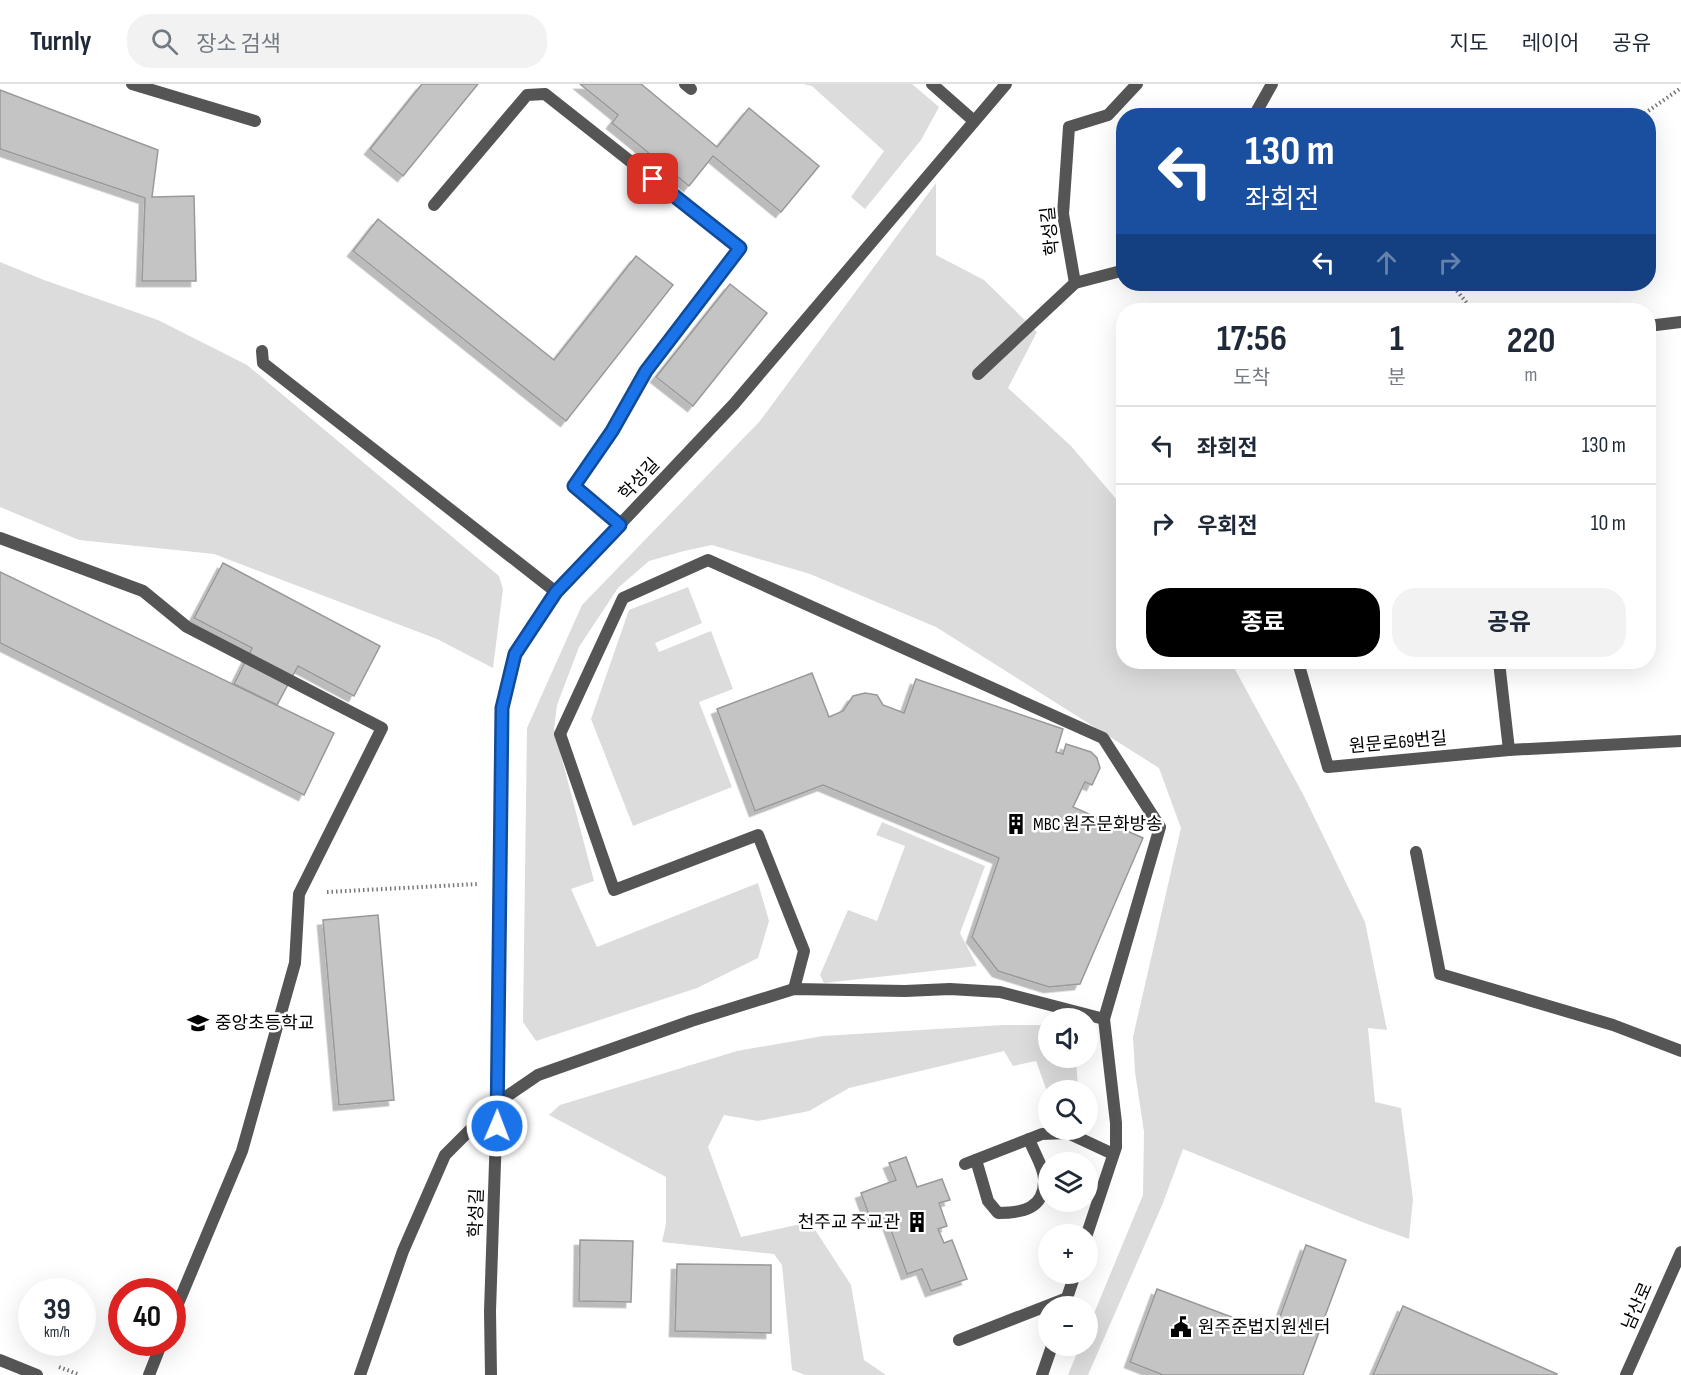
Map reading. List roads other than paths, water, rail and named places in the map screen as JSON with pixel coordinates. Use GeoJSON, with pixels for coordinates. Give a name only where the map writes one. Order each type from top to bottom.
{"type":"FeatureCollection","features":[{"type":"Feature","properties":{"kind":"street"},"geometry":{"type":"LineString","coordinates":[[132,84],[255,121]]}},
{"type":"Feature","properties":{"kind":"street"},"geometry":{"type":"LineString","coordinates":[[932,84],[974,121]]}},
{"type":"Feature","properties":{"kind":"street","name":"학성길"},"geometry":{"type":"LineString","coordinates":[[491,1375],[490,1311],[497,1103],[502,708],[515,654],[556,592],[734,404],[1006,84]]}},
{"type":"Feature","properties":{"kind":"street","name":"학성길"},"geometry":{"type":"LineString","coordinates":[[1075,283],[1063,214],[1068,127],[1108,115],[1137,84]]}},
{"type":"Feature","properties":{"kind":"street"},"geometry":{"type":"LineString","coordinates":[[1258,108],[1272,84]]}},
{"type":"Feature","properties":{"kind":"street"},"geometry":{"type":"LineString","coordinates":[[434,206],[527,95],[536,89],[740,248],[646,371],[612,431],[574,486],[620,525]]}},
{"type":"Feature","properties":{"kind":"street"},"geometry":{"type":"LineString","coordinates":[[978,375],[1075,283],[1116,270]]}},
{"type":"Feature","properties":{"kind":"street"},"geometry":{"type":"LineString","coordinates":[[1656,325],[1681,322]]}},
{"type":"Feature","properties":{"kind":"street"},"geometry":{"type":"LineString","coordinates":[[262,351],[263,363],[556,592]]}},
{"type":"Feature","properties":{"kind":"street"},"geometry":{"type":"LineString","coordinates":[[0,538],[142,591],[186,627],[382,728],[299,894],[295,963],[242,1152],[186,1285]]}},
{"type":"Feature","properties":{"kind":"street"},"geometry":{"type":"LineString","coordinates":[[794,989],[804,951],[758,835],[614,890],[560,734],[623,598],[708,560],[1103,738],[1160,827],[1104,1019],[1116,1123],[1116,1147],[1091,1224]]}},
{"type":"Feature","properties":{"kind":"street","name":"원문로69번길"},"geometry":{"type":"LineString","coordinates":[[1300,669],[1328,767],[1509,750],[1681,741]]}},
{"type":"Feature","properties":{"kind":"street"},"geometry":{"type":"LineString","coordinates":[[1500,669],[1509,750]]}},
{"type":"Feature","properties":{"kind":"street"},"geometry":{"type":"LineString","coordinates":[[1416,852],[1440,974],[1613,1025],[1681,1051]]}},
{"type":"Feature","properties":{"kind":"street"},"geometry":{"type":"LineString","coordinates":[[360,1375],[404,1251],[445,1155],[497,1103],[538,1075],[691,1020],[794,989],[905,991],[950,989],[1000,992],[1104,1019]]}},
{"type":"Feature","properties":{"kind":"street"},"geometry":{"type":"LineString","coordinates":[[1029,1139],[1044,1178],[1041,1197],[1029,1210],[1017,1213],[998,1213],[988,1201],[971,1162],[1029,1139],[1042,1134],[1068,1133],[1113,1154]]}},
{"type":"Feature","properties":{"kind":"street","name":"남산로"},"geometry":{"type":"LineString","coordinates":[[1626,1375],[1681,1252]]}},
{"type":"Feature","properties":{"kind":"street"},"geometry":{"type":"LineString","coordinates":[[960,1340],[1038,1312]]}},
{"type":"Feature","properties":{"kind":"street"},"geometry":{"type":"LineString","coordinates":[[149,1375],[156,1356]]}},
{"type":"Feature","properties":{"kind":"street"},"geometry":{"type":"LineString","coordinates":[[1042,1375],[1049,1356]]}},
{"type":"Feature","properties":{"kind":"street"},"geometry":{"type":"LineString","coordinates":[[0,1360],[37,1375]]}},
{"type":"Feature","properties":{"kind":"place","name":"MBC 원주문화방송"},"geometry":{"type":"Point","coordinates":[1016,824]}},
{"type":"Feature","properties":{"kind":"place","name":"중앙초등학교"},"geometry":{"type":"Point","coordinates":[198,1023]}},
{"type":"Feature","properties":{"kind":"place","name":"천주교 주교관"},"geometry":{"type":"Point","coordinates":[917,1222]}},
{"type":"Feature","properties":{"kind":"place","name":"원주준법지원센터"},"geometry":{"type":"Point","coordinates":[1181,1327]}}]}
